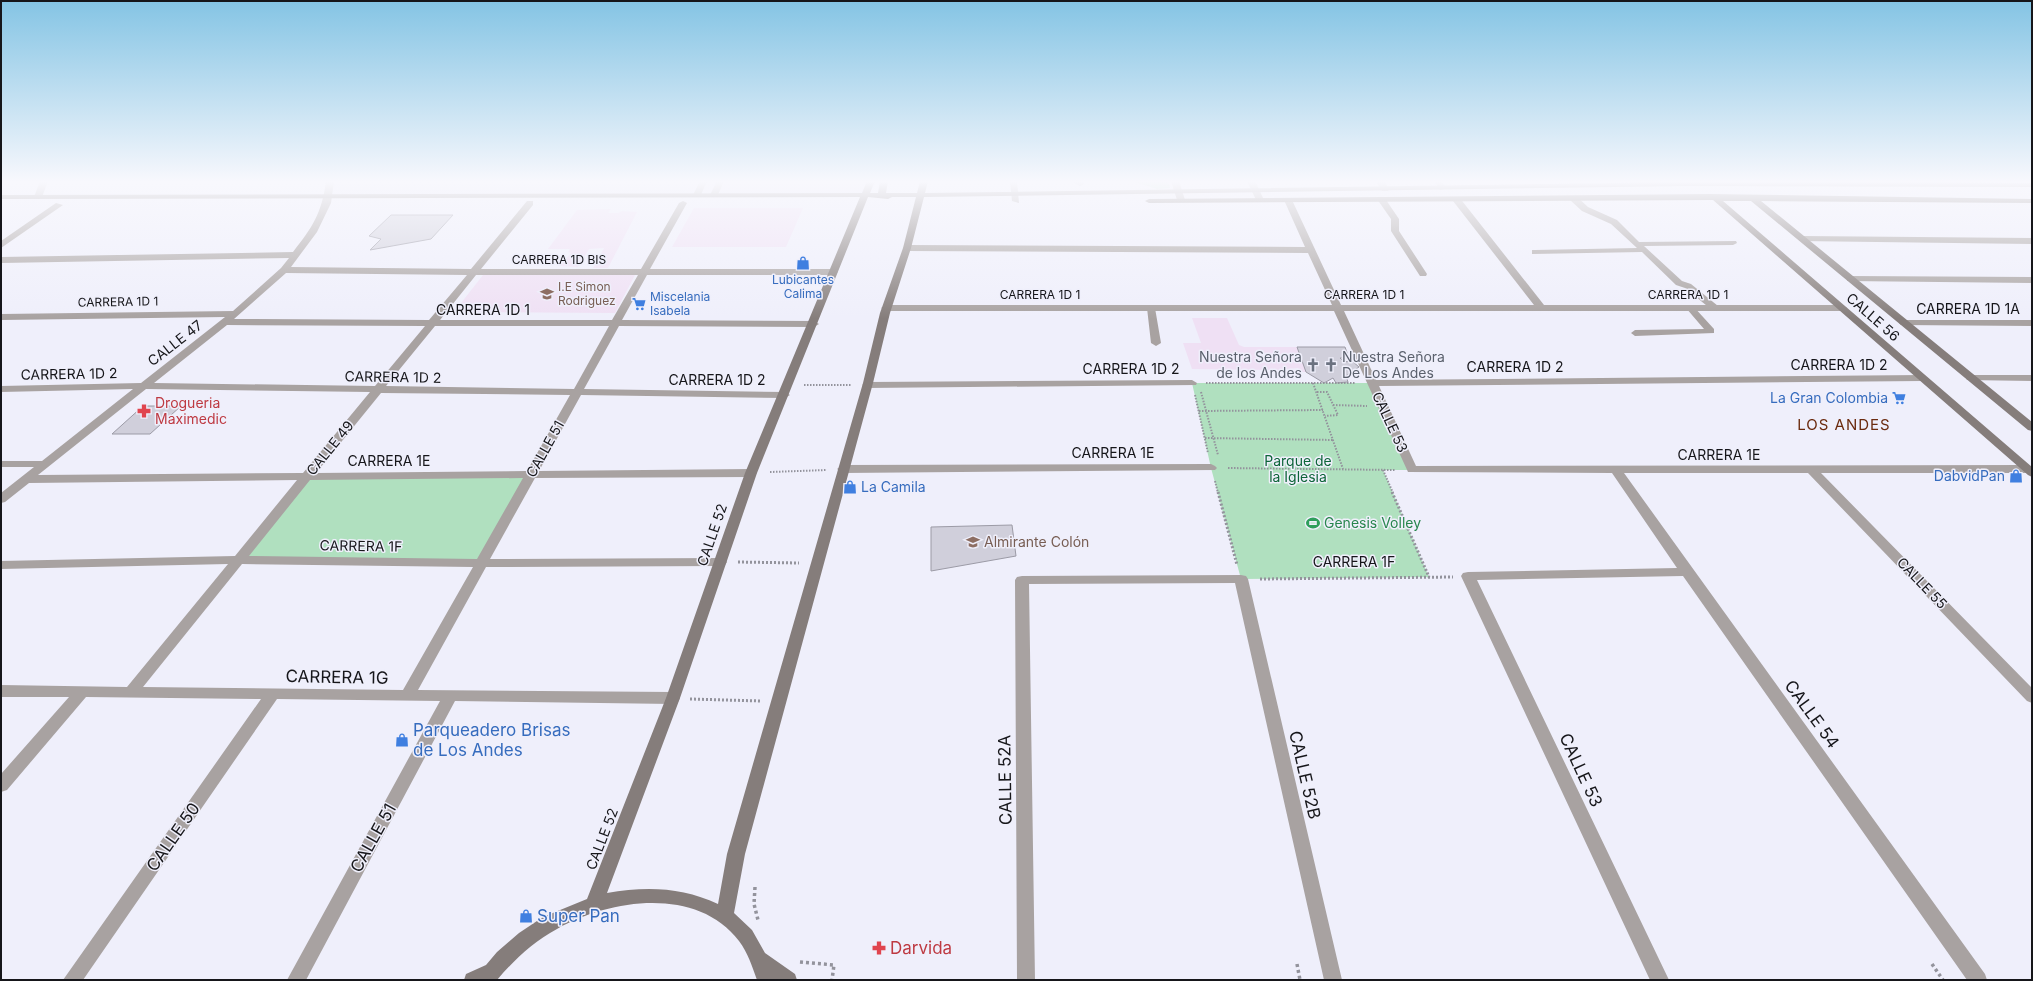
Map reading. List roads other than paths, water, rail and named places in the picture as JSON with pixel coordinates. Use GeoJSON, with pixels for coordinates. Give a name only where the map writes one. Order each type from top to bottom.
{"type":"FeatureCollection","features":[{"type":"Feature","properties":{"kind":"street"},"geometry":{"type":"LineString","coordinates":[[1,245],[27,227]]}},
{"type":"Feature","properties":{"kind":"street","name":"CALLE 47"},"geometry":{"type":"LineString","coordinates":[[1,499],[235,314],[284,270],[297,255],[316,227]]}},
{"type":"Feature","properties":{"kind":"street","name":"CALLE 49"},"geometry":{"type":"LineString","coordinates":[[130,693],[511,227]]}},
{"type":"Feature","properties":{"kind":"street","name":"CALLE 51"},"geometry":{"type":"LineString","coordinates":[[407,696],[670,227]]}},
{"type":"Feature","properties":{"kind":"street","name":"CALLE 52"},"geometry":{"type":"LineString","coordinates":[[594,904],[673,698],[751,473],[814,324],[851,227]]}},
{"type":"Feature","properties":{"kind":"street"},"geometry":{"type":"LineString","coordinates":[[725,916],[736,854],[867,385],[886,308],[907,248],[913,227]]}},
{"type":"Feature","properties":{"kind":"street","name":"CALLE 53"},"geometry":{"type":"LineString","coordinates":[[1300,227],[1412,470]]}},
{"type":"Feature","properties":{"kind":"street"},"geometry":{"type":"LineString","coordinates":[[1478,227],[1541,308]]}},
{"type":"Feature","properties":{"kind":"street","name":"CALLE 56"},"geometry":{"type":"LineString","coordinates":[[1747,227],[2030,471]]}},
{"type":"Feature","properties":{"kind":"street","name":"CALLE 56"},"geometry":{"type":"LineString","coordinates":[[1787,227],[2032,428]]}},
{"type":"Feature","properties":{"kind":"street"},"geometry":{"type":"LineString","coordinates":[[1802,239],[2032,241]]}},
{"type":"Feature","properties":{"kind":"street"},"geometry":{"type":"LineString","coordinates":[[907,248],[1311,250]]}},
{"type":"Feature","properties":{"kind":"street"},"geometry":{"type":"LineString","coordinates":[[1,260],[297,255]]}},
{"type":"Feature","properties":{"kind":"street","name":"CARRERA 1D BIS"},"geometry":{"type":"LineString","coordinates":[[284,270],[474,272],[834,272]]}},
{"type":"Feature","properties":{"kind":"street"},"geometry":{"type":"LineString","coordinates":[[1850,279],[2032,280]]}},
{"type":"Feature","properties":{"kind":"street","name":"CARRERA 1D 1"},"geometry":{"type":"LineString","coordinates":[[886,308],[1842,308]]}},
{"type":"Feature","properties":{"kind":"street","name":"CARRERA 1D 1"},"geometry":{"type":"LineString","coordinates":[[1,317],[235,314]]}},
{"type":"Feature","properties":{"kind":"street","name":"CARRERA 1D 1"},"geometry":{"type":"LineString","coordinates":[[224,322],[432,324],[814,324]]}},
{"type":"Feature","properties":{"kind":"street","name":"CARRERA 1D 1A"},"geometry":{"type":"LineString","coordinates":[[1904,323],[2032,323]]}},
{"type":"Feature","properties":{"kind":"street","name":"CARRERA 1D 2"},"geometry":{"type":"LineString","coordinates":[[1372,383],[1922,378]]}},
{"type":"Feature","properties":{"kind":"street"},"geometry":{"type":"LineString","coordinates":[[1972,378],[2032,378]]}},
{"type":"Feature","properties":{"kind":"street","name":"CARRERA 1D 2"},"geometry":{"type":"LineString","coordinates":[[867,385],[1196,385]]}},
{"type":"Feature","properties":{"kind":"street","name":"CARRERA 1D 2"},"geometry":{"type":"LineString","coordinates":[[1,389],[143,386],[377,391],[577,393],[787,390]]}},
{"type":"Feature","properties":{"kind":"street","name":"CARRERA 1E"},"geometry":{"type":"LineString","coordinates":[[843,470],[1213,463]]}},
{"type":"Feature","properties":{"kind":"street"},"geometry":{"type":"LineString","coordinates":[[1,464],[45,464]]}},
{"type":"Feature","properties":{"kind":"street","name":"CARRERA 1E"},"geometry":{"type":"LineString","coordinates":[[1412,470],[2030,471]]}},
{"type":"Feature","properties":{"kind":"street","name":"CALLE 54"},"geometry":{"type":"LineString","coordinates":[[1616,470],[1978,980]]}},
{"type":"Feature","properties":{"kind":"street","name":"CALLE 55"},"geometry":{"type":"LineString","coordinates":[[1812,470],[2032,697]]}},
{"type":"Feature","properties":{"kind":"street","name":"CARRERA 1E"},"geometry":{"type":"LineString","coordinates":[[26,479],[751,473]]}},
{"type":"Feature","properties":{"kind":"street","name":"CARRERA 1F"},"geometry":{"type":"LineString","coordinates":[[1,565],[238,560],[482,563],[720,562]]}},
{"type":"Feature","properties":{"kind":"street","name":"CALLE 53"},"geometry":{"type":"LineString","coordinates":[[1660,980],[1468,576],[1687,572]]}},
{"type":"Feature","properties":{"kind":"street","name":"CALLE 52A"},"geometry":{"type":"LineString","coordinates":[[1026,980],[1022,580],[1240,579]]}},
{"type":"Feature","properties":{"kind":"street","name":"CALLE 52B"},"geometry":{"type":"LineString","coordinates":[[1240,579],[1333,980]]}},
{"type":"Feature","properties":{"kind":"street","name":"CARRERA 1G"},"geometry":{"type":"LineString","coordinates":[[1,691],[673,698]]}},
{"type":"Feature","properties":{"kind":"street"},"geometry":{"type":"LineString","coordinates":[[1,785],[82,692]]}},
{"type":"Feature","properties":{"kind":"street","name":"CALLE 50"},"geometry":{"type":"LineString","coordinates":[[72,980],[274,694]]}},
{"type":"Feature","properties":{"kind":"street","name":"CALLE 51"},"geometry":{"type":"LineString","coordinates":[[296,980],[450,696]]}},
{"type":"Feature","properties":{"kind":"street"},"geometry":{"type":"LineString","coordinates":[[473,980],[488,976],[514,949],[539,930],[566,915],[594,904],[623,896],[652,894],[678,897],[703,905],[725,916],[746,936],[760,960],[766,980]]}},
{"type":"Feature","properties":{"kind":"street"},"geometry":{"type":"LineString","coordinates":[[760,960],[788,980]]}},
{"type":"Feature","properties":{"kind":"lane"},"geometry":{"type":"LineString","coordinates":[[1395,227],[1395,231],[1423,274]]}},
{"type":"Feature","properties":{"kind":"lane"},"geometry":{"type":"LineString","coordinates":[[1619,227],[1679,282],[1688,286],[1715,308]]}},
{"type":"Feature","properties":{"kind":"lane"},"geometry":{"type":"LineString","coordinates":[[1536,252],[1733,243]]}},
{"type":"Feature","properties":{"kind":"lane"},"geometry":{"type":"LineString","coordinates":[[1151,308],[1156,342]]}},
{"type":"Feature","properties":{"kind":"lane"},"geometry":{"type":"LineString","coordinates":[[1635,333],[1711,331],[1690,308]]}},
{"type":"Feature","properties":{"kind":"place","name":"Lubicantes Calima"},"geometry":{"type":"Point","coordinates":[803,263]}},
{"type":"Feature","properties":{"kind":"place","name":"I.E Simon Rodriguez"},"geometry":{"type":"Point","coordinates":[547,294]}},
{"type":"Feature","properties":{"kind":"place","name":"Miscelania Isabela"},"geometry":{"type":"Point","coordinates":[639,304]}},
{"type":"Feature","properties":{"kind":"place","name":"Nuestra Señora de los Andes"},"geometry":{"type":"Point","coordinates":[1313,365]}},
{"type":"Feature","properties":{"kind":"place","name":"Nuestra Señora De Los Andes"},"geometry":{"type":"Point","coordinates":[1331,365]}},
{"type":"Feature","properties":{"kind":"place","name":"La Gran Colombia"},"geometry":{"type":"Point","coordinates":[1899,398]}},
{"type":"Feature","properties":{"kind":"place","name":"Drogueria Maximedic"},"geometry":{"type":"Point","coordinates":[144,411]}},
{"type":"Feature","properties":{"kind":"place","name":"DabvidPan"},"geometry":{"type":"Point","coordinates":[2016,476]}},
{"type":"Feature","properties":{"kind":"place","name":"La Camila"},"geometry":{"type":"Point","coordinates":[850,487]}},
{"type":"Feature","properties":{"kind":"place","name":"Genesis Volley"},"geometry":{"type":"Point","coordinates":[1313,523]}},
{"type":"Feature","properties":{"kind":"place","name":"Almirante Colón"},"geometry":{"type":"Point","coordinates":[973,542]}},
{"type":"Feature","properties":{"kind":"place","name":"Parqueadero Brisas de Los Andes"},"geometry":{"type":"Point","coordinates":[402,740]}},
{"type":"Feature","properties":{"kind":"place","name":"Super Pan"},"geometry":{"type":"Point","coordinates":[526,916]}},
{"type":"Feature","properties":{"kind":"place","name":"Darvida"},"geometry":{"type":"Point","coordinates":[879,948]}},
{"type":"Feature","properties":{"kind":"district","name":"LOS ANDES"},"geometry":{"type":"Point","coordinates":[1844,425]}},
{"type":"Feature","properties":{"kind":"park label","name":"Parque de la Iglesia"},"geometry":{"type":"Point","coordinates":[1298,470]}}]}
